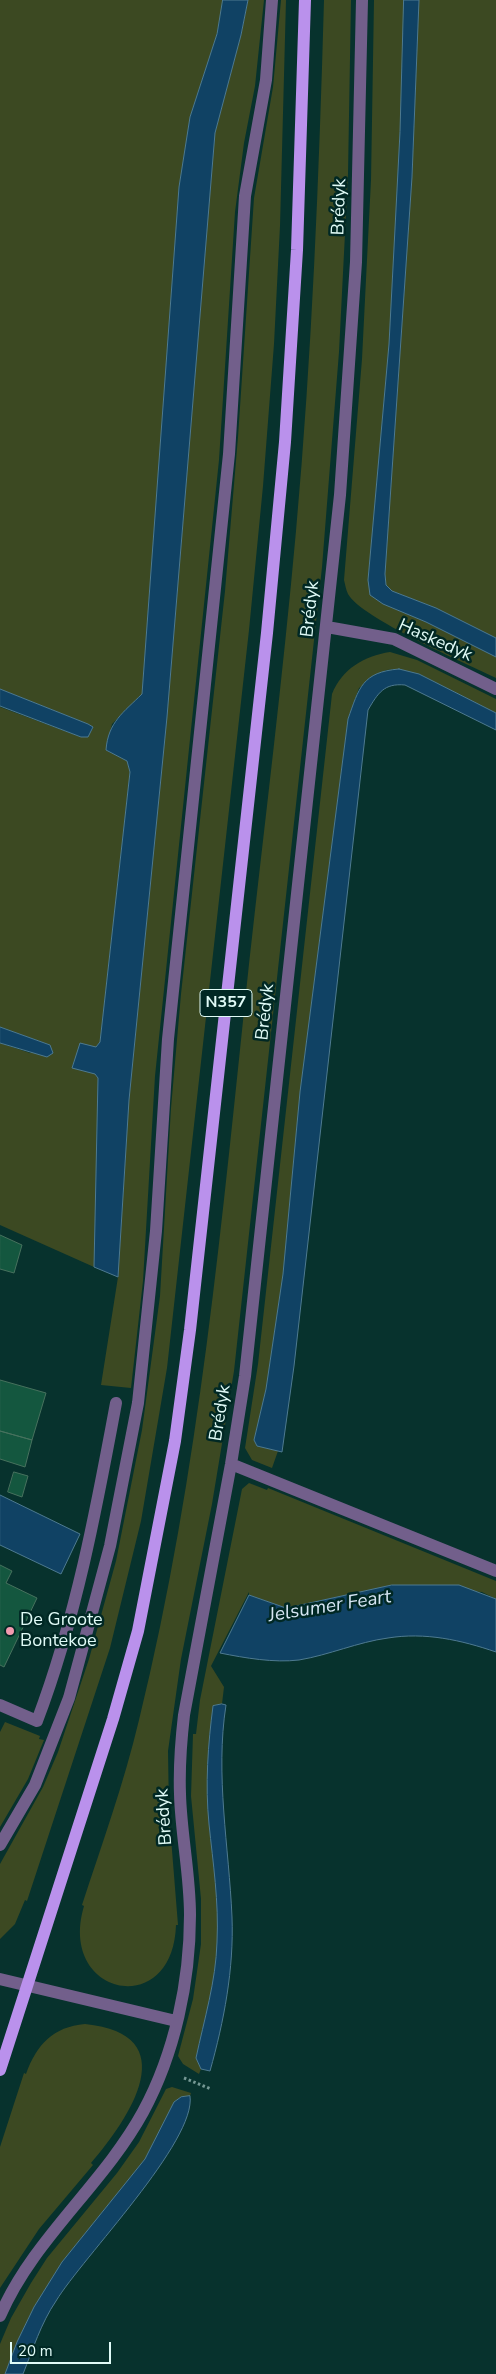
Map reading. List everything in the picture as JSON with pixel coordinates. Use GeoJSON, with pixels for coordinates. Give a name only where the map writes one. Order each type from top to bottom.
{"type":"FeatureCollection","features":[{"type":"Feature","properties":{"kind":"main road","name":"N357"},"geometry":{"type":"LineString","coordinates":[[0,2070],[113,1719],[138,1631],[176,1432],[196,1280],[267,633],[285,442],[297,250],[305,0]]}},
{"type":"Feature","properties":{"kind":"street"},"geometry":{"type":"LineString","coordinates":[[0,1845],[35,1785],[69,1698],[110,1546],[130,1446],[150,1308],[168,1040],[229,454],[245,196],[266,80],[272,0]]}},
{"type":"Feature","properties":{"kind":"street","name":"Brédyk"},"geometry":{"type":"LineString","coordinates":[[0,2316],[22,2275],[44,2244],[126,2142],[144,2110],[162,2068],[176,2021],[189,1954],[190,1921],[180,1795],[180,1753],[184,1714],[231,1464],[245,1376],[257,1247],[327,627],[351,354],[356,262],[362,0]]}},
{"type":"Feature","properties":{"kind":"street","name":"Haskedyk"},"geometry":{"type":"LineString","coordinates":[[327,627],[394,639],[496,689]]}},
{"type":"Feature","properties":{"kind":"street"},"geometry":{"type":"LineString","coordinates":[[0,1705],[37,1721],[60,1659],[76,1597],[95,1520],[116,1403]]}},
{"type":"Feature","properties":{"kind":"street"},"geometry":{"type":"LineString","coordinates":[[231,1464],[496,1571]]}},
{"type":"Feature","properties":{"kind":"street"},"geometry":{"type":"LineString","coordinates":[[0,1979],[176,2021]]}},
{"type":"Feature","properties":{"kind":"path"},"geometry":{"type":"LineString","coordinates":[[195,2083],[211,2089]]}},
{"type":"Feature","properties":{"kind":"green space"},"geometry":{"type":"Polygon","coordinates":[[[0,0],[223,0],[217,34],[190,117],[179,187],[142,694],[112,724],[106,750],[127,761],[130,772],[100,1042],[96,1047],[75,1059],[72,1067],[95,1074],[98,1078],[94,1267],[0,1225],[0,1043],[30,1053],[50,1045],[0,1027],[0,707],[81,737],[88,736],[93,728],[88,724],[0,689],[0,0]]]}},
{"type":"Feature","properties":{"kind":"green space"},"geometry":{"type":"Polygon","coordinates":[[[248,0],[264,0],[255,86],[244,143],[235,212],[219,460],[155,1076],[143,1281],[131,1388],[101,1385],[118,1277],[129,1100],[167,717],[215,133],[241,35],[248,0]]]}},
{"type":"Feature","properties":{"kind":"green space"},"geometry":{"type":"Polygon","coordinates":[[[281,0],[286,0],[280,226],[274,344],[263,486],[249,630],[167,1368],[141,1521],[110,1648],[27,1901],[25,1900],[15,1924],[0,1939],[0,1864],[43,1787],[58,1752],[89,1659],[116,1561],[142,1430],[160,1296],[171,1108],[181,994],[225,591],[238,437],[254,198],[273,87],[281,0]]]}},
{"type":"Feature","properties":{"kind":"green space"},"geometry":{"type":"Polygon","coordinates":[[[324,0],[351,0],[348,174],[339,352],[322,567],[234,1371],[212,1504],[181,1659],[168,1751],[169,1813],[178,1925],[176,1925],[170,1955],[157,1975],[138,1985],[119,1985],[100,1977],[87,1960],[80,1937],[84,1906],[82,1905],[127,1767],[160,1627],[178,1533],[207,1344],[280,694],[302,465],[314,266],[324,0]]]}},
{"type":"Feature","properties":{"kind":"green space"},"geometry":{"type":"Polygon","coordinates":[[[374,0],[404,0],[400,132],[389,344],[368,580],[383,604],[426,622],[496,657],[496,678],[416,640],[373,615],[357,604],[348,594],[344,580],[362,359],[371,180],[374,0]]]}},
{"type":"Feature","properties":{"kind":"green space"},"geometry":{"type":"Polygon","coordinates":[[[419,0],[496,0],[496,638],[436,608],[392,591],[386,585],[385,574],[412,177],[419,0]]]}},
{"type":"Feature","properties":{"kind":"green space"},"geometry":{"type":"Polygon","coordinates":[[[390,652],[417,660],[496,699],[496,713],[419,674],[399,669],[386,670],[359,688],[348,719],[300,1092],[283,1274],[266,1389],[254,1440],[257,1446],[278,1451],[272,1468],[252,1460],[245,1448],[258,1364],[332,694],[342,677],[355,665],[371,657],[390,652]]]}},
{"type":"Feature","properties":{"kind":"green space"},"geometry":{"type":"Polygon","coordinates":[[[249,1483],[267,1490],[268,1488],[496,1581],[496,1599],[482,1592],[392,1585],[286,1608],[249,1595],[249,1592],[211,1666],[224,1687],[222,1704],[213,1706],[207,1780],[216,1897],[217,1942],[212,1986],[196,2058],[201,2069],[199,2074],[183,2064],[178,2056],[193,1999],[201,1944],[201,1899],[191,1796],[193,1734],[196,1734],[200,1700],[242,1489],[249,1483]]]}},
{"type":"Feature","properties":{"kind":"green space"},"geometry":{"type":"Polygon","coordinates":[[[5,1722],[40,1736],[39,1739],[44,1740],[28,1779],[0,1827],[0,1732],[5,1722]]]}},
{"type":"Feature","properties":{"kind":"green space"},"geometry":{"type":"Polygon","coordinates":[[[85,2024],[116,2031],[134,2044],[142,2061],[140,2080],[133,2102],[121,2124],[91,2163],[93,2165],[39,2229],[0,2288],[0,2147],[24,2073],[26,2074],[35,2054],[55,2033],[85,2024]]]}},
{"type":"Feature","properties":{"kind":"green space"},"geometry":{"type":"Polygon","coordinates":[[[172,2087],[191,2093],[190,2096],[181,2097],[174,2102],[145,2159],[62,2262],[34,2307],[17,2342],[5,2374],[0,2374],[0,2344],[11,2318],[31,2283],[47,2258],[117,2173],[139,2142],[166,2089],[172,2087]]]}},
{"type":"Feature","properties":{"kind":"water"},"geometry":{"type":"Polygon","coordinates":[[[223,0],[248,0],[241,35],[215,133],[167,717],[129,1100],[118,1277],[94,1267],[98,1078],[95,1074],[72,1068],[80,1043],[96,1047],[100,1042],[130,772],[127,761],[106,750],[107,740],[118,718],[142,694],[179,187],[190,117],[217,34],[223,0]]]}},
{"type":"Feature","properties":{"kind":"water"},"geometry":{"type":"Polygon","coordinates":[[[404,0],[419,0],[412,177],[385,574],[386,585],[392,591],[436,608],[496,638],[496,657],[426,622],[383,604],[370,595],[368,580],[389,344],[400,132],[404,0]]]}},
{"type":"Feature","properties":{"kind":"water"},"geometry":{"type":"Polygon","coordinates":[[[399,669],[419,674],[496,713],[496,730],[405,685],[392,686],[382,690],[368,710],[294,1366],[282,1452],[257,1446],[254,1440],[266,1389],[283,1274],[300,1092],[348,719],[359,690],[370,678],[377,674],[399,669]]]}},
{"type":"Feature","properties":{"kind":"water"},"geometry":{"type":"Polygon","coordinates":[[[0,689],[93,727],[88,737],[81,737],[0,706],[0,689]]]}},
{"type":"Feature","properties":{"kind":"water"},"geometry":{"type":"Polygon","coordinates":[[[0,1027],[50,1045],[53,1053],[47,1057],[0,1043],[0,1027]]]}},
{"type":"Feature","properties":{"kind":"water"},"geometry":{"type":"Polygon","coordinates":[[[0,1495],[80,1534],[61,1574],[0,1545],[0,1495]]]}},
{"type":"Feature","properties":{"kind":"water","name":"Jelsumer Feart"},"geometry":{"type":"Polygon","coordinates":[[[392,1585],[459,1585],[496,1599],[496,1652],[443,1638],[402,1636],[289,1661],[249,1658],[220,1653],[249,1595],[286,1608],[392,1585]]]}},
{"type":"Feature","properties":{"kind":"water"},"geometry":{"type":"Polygon","coordinates":[[[226,1705],[223,1731],[222,1784],[232,1936],[227,1995],[210,2071],[201,2069],[196,2058],[212,1986],[216,1957],[217,1912],[207,1780],[213,1706],[226,1705]]]}},
{"type":"Feature","properties":{"kind":"water"},"geometry":{"type":"Polygon","coordinates":[[[190,2096],[187,2116],[176,2141],[158,2169],[56,2301],[42,2327],[23,2374],[5,2374],[17,2342],[34,2307],[62,2262],[145,2159],[174,2102],[181,2097],[190,2096]]]}},
{"type":"Feature","properties":{"kind":"building"},"geometry":{"type":"Polygon","coordinates":[[[0,1235],[22,1245],[14,1273],[0,1269],[0,1235]]]}},
{"type":"Feature","properties":{"kind":"building"},"geometry":{"type":"Polygon","coordinates":[[[0,1380],[46,1393],[32,1440],[0,1431],[0,1380]]]}},
{"type":"Feature","properties":{"kind":"building"},"geometry":{"type":"Polygon","coordinates":[[[0,1431],[32,1440],[25,1467],[0,1459],[0,1431]]]}},
{"type":"Feature","properties":{"kind":"building"},"geometry":{"type":"Polygon","coordinates":[[[14,1472],[28,1476],[22,1497],[8,1492],[14,1472]]]}},
{"type":"Feature","properties":{"kind":"building","name":"De Groote Bontekoe"},"geometry":{"type":"Polygon","coordinates":[[[0,1565],[12,1571],[6,1583],[37,1598],[4,1667],[0,1665],[0,1565]]]}},
{"type":"Feature","properties":{"kind":"place","name":"De Groote Bontekoe"},"geometry":{"type":"Point","coordinates":[10,1631]}}]}
